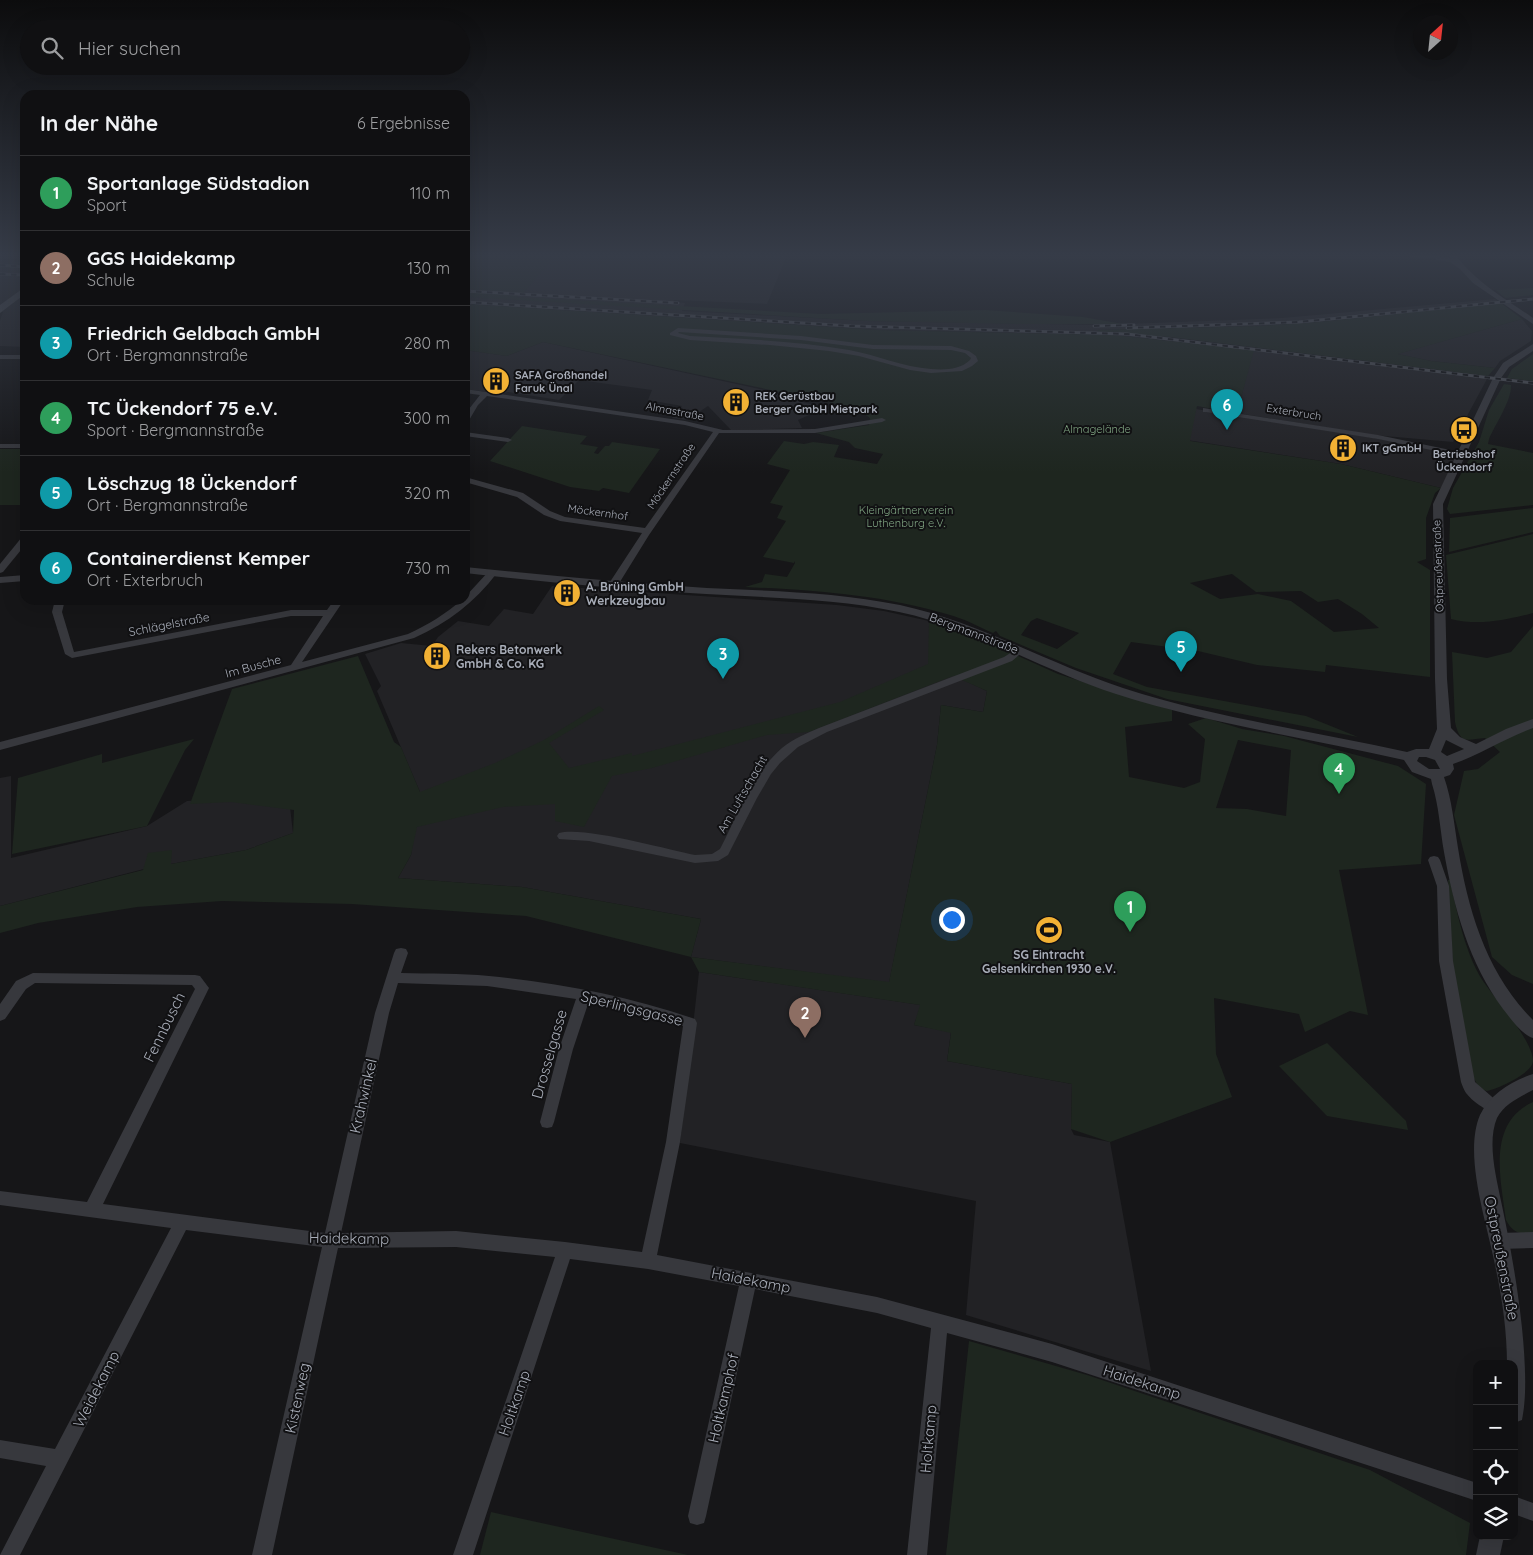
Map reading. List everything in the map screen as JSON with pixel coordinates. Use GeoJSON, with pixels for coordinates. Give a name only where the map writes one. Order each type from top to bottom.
{"type":"FeatureCollection","features":[{"type":"Feature","properties":{"kind":"street"},"geometry":{"type":"LineString","coordinates":[[689,330],[820,339],[873,347],[951,348],[968,352],[974,357],[974,361],[968,367],[928,370],[865,355],[827,349],[674,336],[672,334],[674,331],[689,330]]}},
{"type":"Feature","properties":{"kind":"street","name":"Ostpreußenstraße"},"geometry":{"type":"LineString","coordinates":[[1436,775],[1448,769],[1440,758],[1444,729],[1437,512],[1439,501],[1502,370],[1533,347]]}},
{"type":"Feature","properties":{"kind":"street"},"geometry":{"type":"LineString","coordinates":[[0,357],[20,358]]}},
{"type":"Feature","properties":{"kind":"street","name":"Almastraße"},"geometry":{"type":"LineString","coordinates":[[470,392],[685,423],[717,431],[815,431],[882,420]]}},
{"type":"Feature","properties":{"kind":"street"},"geometry":{"type":"LineString","coordinates":[[470,408],[485,394]]}},
{"type":"Feature","properties":{"kind":"street","name":"Exterbruch"},"geometry":{"type":"LineString","coordinates":[[1206,410],[1462,452]]}},
{"type":"Feature","properties":{"kind":"street","name":"Möckernstraße"},"geometry":{"type":"LineString","coordinates":[[613,585],[717,431]]}},
{"type":"Feature","properties":{"kind":"street"},"geometry":{"type":"LineString","coordinates":[[470,435],[508,440]]}},
{"type":"Feature","properties":{"kind":"street"},"geometry":{"type":"LineString","coordinates":[[0,446],[20,446]]}},
{"type":"Feature","properties":{"kind":"street","name":"Möckernhof"},"geometry":{"type":"LineString","coordinates":[[470,480],[520,495],[547,513],[563,519],[648,531]]}},
{"type":"Feature","properties":{"kind":"street"},"geometry":{"type":"LineString","coordinates":[[0,570],[20,545]]}},
{"type":"Feature","properties":{"kind":"street","name":"Bergmannstraße"},"geometry":{"type":"LineString","coordinates":[[470,571],[613,585],[860,601],[901,608],[945,620],[1077,675],[1152,700],[1410,758]]}},
{"type":"Feature","properties":{"kind":"street","name":"Im Busche"},"geometry":{"type":"LineString","coordinates":[[470,598],[492,573]]}},
{"type":"Feature","properties":{"kind":"street"},"geometry":{"type":"LineString","coordinates":[[0,580],[20,578]]}},
{"type":"Feature","properties":{"kind":"street","name":"Schlägelstraße"},"geometry":{"type":"LineString","coordinates":[[59,605],[57,612],[72,656],[291,613],[330,613]]}},
{"type":"Feature","properties":{"kind":"street"},"geometry":{"type":"LineString","coordinates":[[295,668],[297,661],[336,605]]}},
{"type":"Feature","properties":{"kind":"street","name":"Im Busche"},"geometry":{"type":"LineString","coordinates":[[0,746],[397,640],[423,631],[455,612],[463,605]]}},
{"type":"Feature","properties":{"kind":"street","name":"Am Luftschacht"},"geometry":{"type":"LineString","coordinates":[[563,836],[589,837],[695,859],[714,858],[724,852],[767,773],[778,759],[795,745],[822,730],[1008,659],[1020,650]]}},
{"type":"Feature","properties":{"kind":"street"},"geometry":{"type":"LineString","coordinates":[[1533,723],[1513,730],[1478,749],[1440,758],[1416,753],[1410,758],[1412,764],[1419,771],[1436,775],[1444,794],[1451,850],[1464,909],[1479,956],[1499,991],[1533,1031]]}},
{"type":"Feature","properties":{"kind":"street"},"geometry":{"type":"LineString","coordinates":[[1444,729],[1450,737],[1478,749]]}},
{"type":"Feature","properties":{"kind":"street"},"geometry":{"type":"LineString","coordinates":[[1434,860],[1443,886],[1446,961],[1468,1082],[1471,1088],[1494,1106],[1502,1099],[1533,1082]]}},
{"type":"Feature","properties":{"kind":"street","name":"Krahwinkel"},"geometry":{"type":"LineString","coordinates":[[331,1241],[382,1013],[401,953]]}},
{"type":"Feature","properties":{"kind":"street","name":"Fennbusch"},"geometry":{"type":"LineString","coordinates":[[0,1015],[21,985],[33,978],[196,980],[202,988],[92,1209]]}},
{"type":"Feature","properties":{"kind":"street","name":"Sperlingsgasse"},"geometry":{"type":"LineString","coordinates":[[394,978],[487,981],[540,987],[604,998],[690,1023],[673,1142],[648,1261]]}},
{"type":"Feature","properties":{"kind":"street","name":"Drosselgasse"},"geometry":{"type":"LineString","coordinates":[[547,1122],[566,1049],[584,995]]}},
{"type":"Feature","properties":{"kind":"street","name":"Ostpreußenstraße"},"geometry":{"type":"LineString","coordinates":[[1494,1106],[1486,1124],[1485,1162],[1514,1318],[1518,1384],[1515,1405]]}},
{"type":"Feature","properties":{"kind":"street","name":"Haidekamp"},"geometry":{"type":"LineString","coordinates":[[0,1198],[331,1241],[456,1239],[566,1250],[648,1261],[749,1279],[877,1305],[1052,1353],[1473,1491]]}},
{"type":"Feature","properties":{"kind":"street","name":"Weidekamp"},"geometry":{"type":"LineString","coordinates":[[10,1555],[182,1222]]}},
{"type":"Feature","properties":{"kind":"street"},"geometry":{"type":"LineString","coordinates":[[1499,1241],[1533,1240]]}},
{"type":"Feature","properties":{"kind":"street","name":"Kistenweg"},"geometry":{"type":"LineString","coordinates":[[262,1555],[331,1241]]}},
{"type":"Feature","properties":{"kind":"street","name":"Holtkamp"},"geometry":{"type":"LineString","coordinates":[[463,1555],[566,1250]]}},
{"type":"Feature","properties":{"kind":"street","name":"Holtkamphof"},"geometry":{"type":"LineString","coordinates":[[697,1516],[749,1279]]}},
{"type":"Feature","properties":{"kind":"street","name":"Holtkamp"},"geometry":{"type":"LineString","coordinates":[[917,1555],[940,1322]]}},
{"type":"Feature","properties":{"kind":"street"},"geometry":{"type":"LineString","coordinates":[[0,1450],[60,1459]]}},
{"type":"Feature","properties":{"kind":"street"},"geometry":{"type":"LineString","coordinates":[[1518,1506],[1533,1512]]}},
{"type":"Feature","properties":{"kind":"street"},"geometry":{"type":"LineString","coordinates":[[1488,1555],[1491,1540]]}},
{"type":"Feature","properties":{"kind":"shaded area"},"geometry":{"type":"Polygon","coordinates":[[[0,328],[20,328],[20,347],[0,346],[0,328]]]}},
{"type":"Feature","properties":{"kind":"shaded area"},"geometry":{"type":"Polygon","coordinates":[[[839,328],[1197,328],[1098,330],[1533,381],[1533,384],[1487,379],[1453,442],[1373,435],[1237,413],[1253,350],[1113,335],[839,328]]]}},
{"type":"Feature","properties":{"kind":"shaded area"},"geometry":{"type":"Polygon","coordinates":[[[1491,328],[1529,328],[1532,331],[1531,341],[1500,361],[1495,368],[1431,361],[1397,354],[1491,328]]]}},
{"type":"Feature","properties":{"kind":"shaded area"},"geometry":{"type":"Polygon","coordinates":[[[543,342],[769,391],[806,403],[827,407],[798,420],[802,428],[731,430],[708,406],[687,420],[672,418],[682,406],[648,400],[652,390],[579,380],[559,400],[508,392],[501,394],[470,390],[470,351],[507,356],[543,342]]]}},
{"type":"Feature","properties":{"kind":"shaded area"},"geometry":{"type":"Polygon","coordinates":[[[1196,409],[1374,438],[1458,454],[1441,488],[1341,464],[1187,440],[1196,409]]]}},
{"type":"Feature","properties":{"kind":"shaded area"},"geometry":{"type":"Polygon","coordinates":[[[552,586],[837,605],[884,611],[929,621],[929,664],[987,691],[983,712],[941,705],[937,745],[889,983],[691,957],[701,919],[522,887],[398,878],[411,855],[420,792],[377,691],[381,686],[365,654],[401,643],[432,646],[438,637],[458,621],[489,626],[504,609],[533,614],[552,586]]]}},
{"type":"Feature","properties":{"kind":"shaded area"},"geometry":{"type":"Polygon","coordinates":[[[11,776],[11,858],[147,826],[187,801],[229,799],[290,807],[293,833],[246,850],[144,869],[0,906],[0,778],[11,776]]]}},
{"type":"Feature","properties":{"kind":"shaded area"},"geometry":{"type":"Polygon","coordinates":[[[699,972],[921,1005],[914,1025],[951,1032],[947,1061],[1072,1084],[1071,1129],[1074,1135],[1110,1142],[1151,1371],[966,1315],[976,1201],[680,1143],[699,972]]]}},
{"type":"Feature","properties":{"kind":"green space"},"geometry":{"type":"Polygon","coordinates":[[[470,328],[839,328],[1113,335],[1254,350],[1237,413],[1197,406],[1190,441],[1341,464],[1441,488],[1435,493],[1426,518],[1426,559],[1417,562],[1430,570],[1430,677],[1326,665],[1325,672],[1257,665],[1198,651],[1131,642],[1113,674],[1147,687],[1306,716],[1358,737],[1167,699],[1076,668],[1000,636],[996,631],[993,633],[961,619],[925,608],[849,595],[745,587],[762,582],[765,574],[787,577],[795,563],[795,561],[794,563],[763,557],[786,521],[777,518],[783,506],[770,503],[790,470],[767,464],[784,441],[804,444],[813,442],[839,445],[834,457],[877,464],[883,454],[855,448],[849,442],[816,433],[869,425],[870,418],[856,408],[543,342],[507,356],[470,351],[470,328]],[[1232,574],[1190,583],[1220,599],[1258,594],[1291,601],[1334,632],[1379,628],[1362,614],[1338,599],[1318,602],[1301,591],[1256,592],[1232,574]],[[1037,618],[1031,621],[1021,635],[1057,649],[1079,633],[1037,618]]]}},
{"type":"Feature","properties":{"kind":"green space"},"geometry":{"type":"Polygon","coordinates":[[[1196,328],[1492,328],[1398,354],[1431,361],[1495,368],[1488,376],[1170,337],[1099,332],[1097,330],[1196,328]]]}},
{"type":"Feature","properties":{"kind":"green space"},"geometry":{"type":"Polygon","coordinates":[[[1533,354],[1533,381],[1507,378],[1512,369],[1533,354]]]}},
{"type":"Feature","properties":{"kind":"green space"},"geometry":{"type":"Polygon","coordinates":[[[1504,384],[1511,385],[1511,391],[1488,444],[1533,453],[1533,505],[1450,514],[1447,509],[1453,488],[1479,442],[1489,410],[1504,384]]]}},
{"type":"Feature","properties":{"kind":"green space"},"geometry":{"type":"Polygon","coordinates":[[[522,426],[587,436],[580,444],[598,447],[594,453],[598,454],[605,446],[609,446],[612,442],[660,449],[629,493],[603,488],[599,491],[570,487],[490,461],[522,426]]]}},
{"type":"Feature","properties":{"kind":"green space"},"geometry":{"type":"Polygon","coordinates":[[[0,449],[20,449],[20,505],[0,505],[0,449]]]}},
{"type":"Feature","properties":{"kind":"green space"},"geometry":{"type":"Polygon","coordinates":[[[1533,508],[1533,532],[1449,552],[1450,518],[1533,508]]]}},
{"type":"Feature","properties":{"kind":"green space"},"geometry":{"type":"Polygon","coordinates":[[[1533,534],[1533,613],[1503,620],[1482,622],[1451,619],[1446,555],[1533,534]]]}},
{"type":"Feature","properties":{"kind":"green space"},"geometry":{"type":"Polygon","coordinates":[[[929,621],[983,640],[1058,674],[1172,710],[1172,721],[1125,727],[1129,777],[1184,788],[1200,782],[1205,739],[1188,724],[1206,718],[1242,729],[1284,736],[1398,766],[1426,784],[1421,864],[1339,870],[1368,1015],[1350,1011],[1305,1032],[1299,1014],[1214,998],[1216,1054],[1232,1097],[1110,1142],[1071,1129],[1072,1084],[947,1061],[951,1033],[914,1025],[920,1005],[699,972],[691,957],[526,916],[352,904],[222,901],[137,907],[38,923],[0,933],[0,906],[143,870],[148,853],[172,850],[171,864],[246,850],[293,833],[294,810],[231,802],[190,804],[232,689],[358,656],[394,742],[401,747],[420,792],[495,763],[544,740],[599,706],[604,710],[549,743],[569,768],[632,753],[632,756],[840,702],[928,664],[929,621]],[[953,676],[809,732],[767,735],[652,768],[612,776],[584,827],[555,821],[555,804],[503,807],[417,827],[411,855],[398,878],[522,887],[701,919],[691,957],[889,982],[937,745],[941,705],[983,712],[987,691],[953,676]],[[1238,740],[1216,808],[1247,809],[1286,816],[1291,750],[1238,740]]]}},
{"type":"Feature","properties":{"kind":"green space"},"geometry":{"type":"Polygon","coordinates":[[[1533,626],[1533,984],[1512,975],[1492,957],[1454,815],[1464,771],[1478,769],[1500,752],[1485,738],[1469,740],[1459,735],[1455,722],[1452,652],[1487,658],[1511,652],[1533,626]]]}},
{"type":"Feature","properties":{"kind":"green space"},"geometry":{"type":"Polygon","coordinates":[[[194,739],[185,750],[147,826],[12,854],[18,778],[102,754],[102,763],[194,739]]]}},
{"type":"Feature","properties":{"kind":"green space"},"geometry":{"type":"Polygon","coordinates":[[[1448,880],[1450,880],[1462,930],[1475,967],[1527,1042],[1533,1061],[1527,1071],[1521,1075],[1507,1084],[1487,1091],[1480,1089],[1473,1077],[1453,969],[1448,880]]]}},
{"type":"Feature","properties":{"kind":"green space"},"geometry":{"type":"Polygon","coordinates":[[[1327,1043],[1406,1121],[1408,1130],[1327,1116],[1279,1066],[1327,1043]]]}},
{"type":"Feature","properties":{"kind":"green space"},"geometry":{"type":"Polygon","coordinates":[[[1533,1102],[1533,1233],[1525,1234],[1514,1230],[1506,1220],[1501,1188],[1500,1154],[1502,1138],[1508,1124],[1518,1112],[1533,1102]]]}},
{"type":"Feature","properties":{"kind":"green space"},"geometry":{"type":"Polygon","coordinates":[[[969,1341],[1087,1375],[1370,1470],[1470,1523],[1466,1555],[946,1555],[969,1341]]]}},
{"type":"Feature","properties":{"kind":"green space"},"geometry":{"type":"Polygon","coordinates":[[[491,1512],[688,1555],[480,1555],[491,1512]]]}},
{"type":"Feature","properties":{"kind":"railway"},"geometry":{"type":"LineString","coordinates":[[905,328],[1127,334],[1533,383]]}},
{"type":"Feature","properties":{"kind":"railway"},"geometry":{"type":"LineString","coordinates":[[1127,328],[1139,328]]}},
{"type":"Feature","properties":{"kind":"place","name":"SAFA Großhandel Faruk Ünal"},"geometry":{"type":"Point","coordinates":[496,381]}},
{"type":"Feature","properties":{"kind":"place","name":"REK Gerüstbau Berger GmbH Mietpark"},"geometry":{"type":"Point","coordinates":[736,402]}},
{"type":"Feature","properties":{"kind":"place","name":"Containerdienst Kemper"},"geometry":{"type":"Point","coordinates":[1227,430]}},
{"type":"Feature","properties":{"kind":"place","name":"Betriebshof Ückendorf"},"geometry":{"type":"Point","coordinates":[1464,430]}},
{"type":"Feature","properties":{"kind":"place","name":"IKT gGmbH"},"geometry":{"type":"Point","coordinates":[1343,448]}},
{"type":"Feature","properties":{"kind":"place","name":"A. Brüning GmbH Werkzeugbau"},"geometry":{"type":"Point","coordinates":[567,593]}},
{"type":"Feature","properties":{"kind":"place","name":"Rekers Betonwerk GmbH & Co. KG"},"geometry":{"type":"Point","coordinates":[437,656]}},
{"type":"Feature","properties":{"kind":"place","name":"Löschzug 18 Ückendorf"},"geometry":{"type":"Point","coordinates":[1181,672]}},
{"type":"Feature","properties":{"kind":"place","name":"Friedrich Geldbach GmbH"},"geometry":{"type":"Point","coordinates":[723,679]}},
{"type":"Feature","properties":{"kind":"place","name":"TC Ückendorf 75 e.V."},"geometry":{"type":"Point","coordinates":[1339,794]}},
{"type":"Feature","properties":{"kind":"place","name":"SG Eintracht Gelsenkirchen 1930 e.V."},"geometry":{"type":"Point","coordinates":[1049,930]}},
{"type":"Feature","properties":{"kind":"place","name":"Sportanlage Südstadion"},"geometry":{"type":"Point","coordinates":[1130,932]}},
{"type":"Feature","properties":{"kind":"place","name":"GGS Haidekamp"},"geometry":{"type":"Point","coordinates":[805,1038]}},
{"type":"Feature","properties":{"kind":"park label","name":"Almagelände"},"geometry":{"type":"Point","coordinates":[1097,429]}},
{"type":"Feature","properties":{"kind":"park label","name":"Kleingärtnerverein Luthenburg e.V."},"geometry":{"type":"Point","coordinates":[906,516]}}]}
